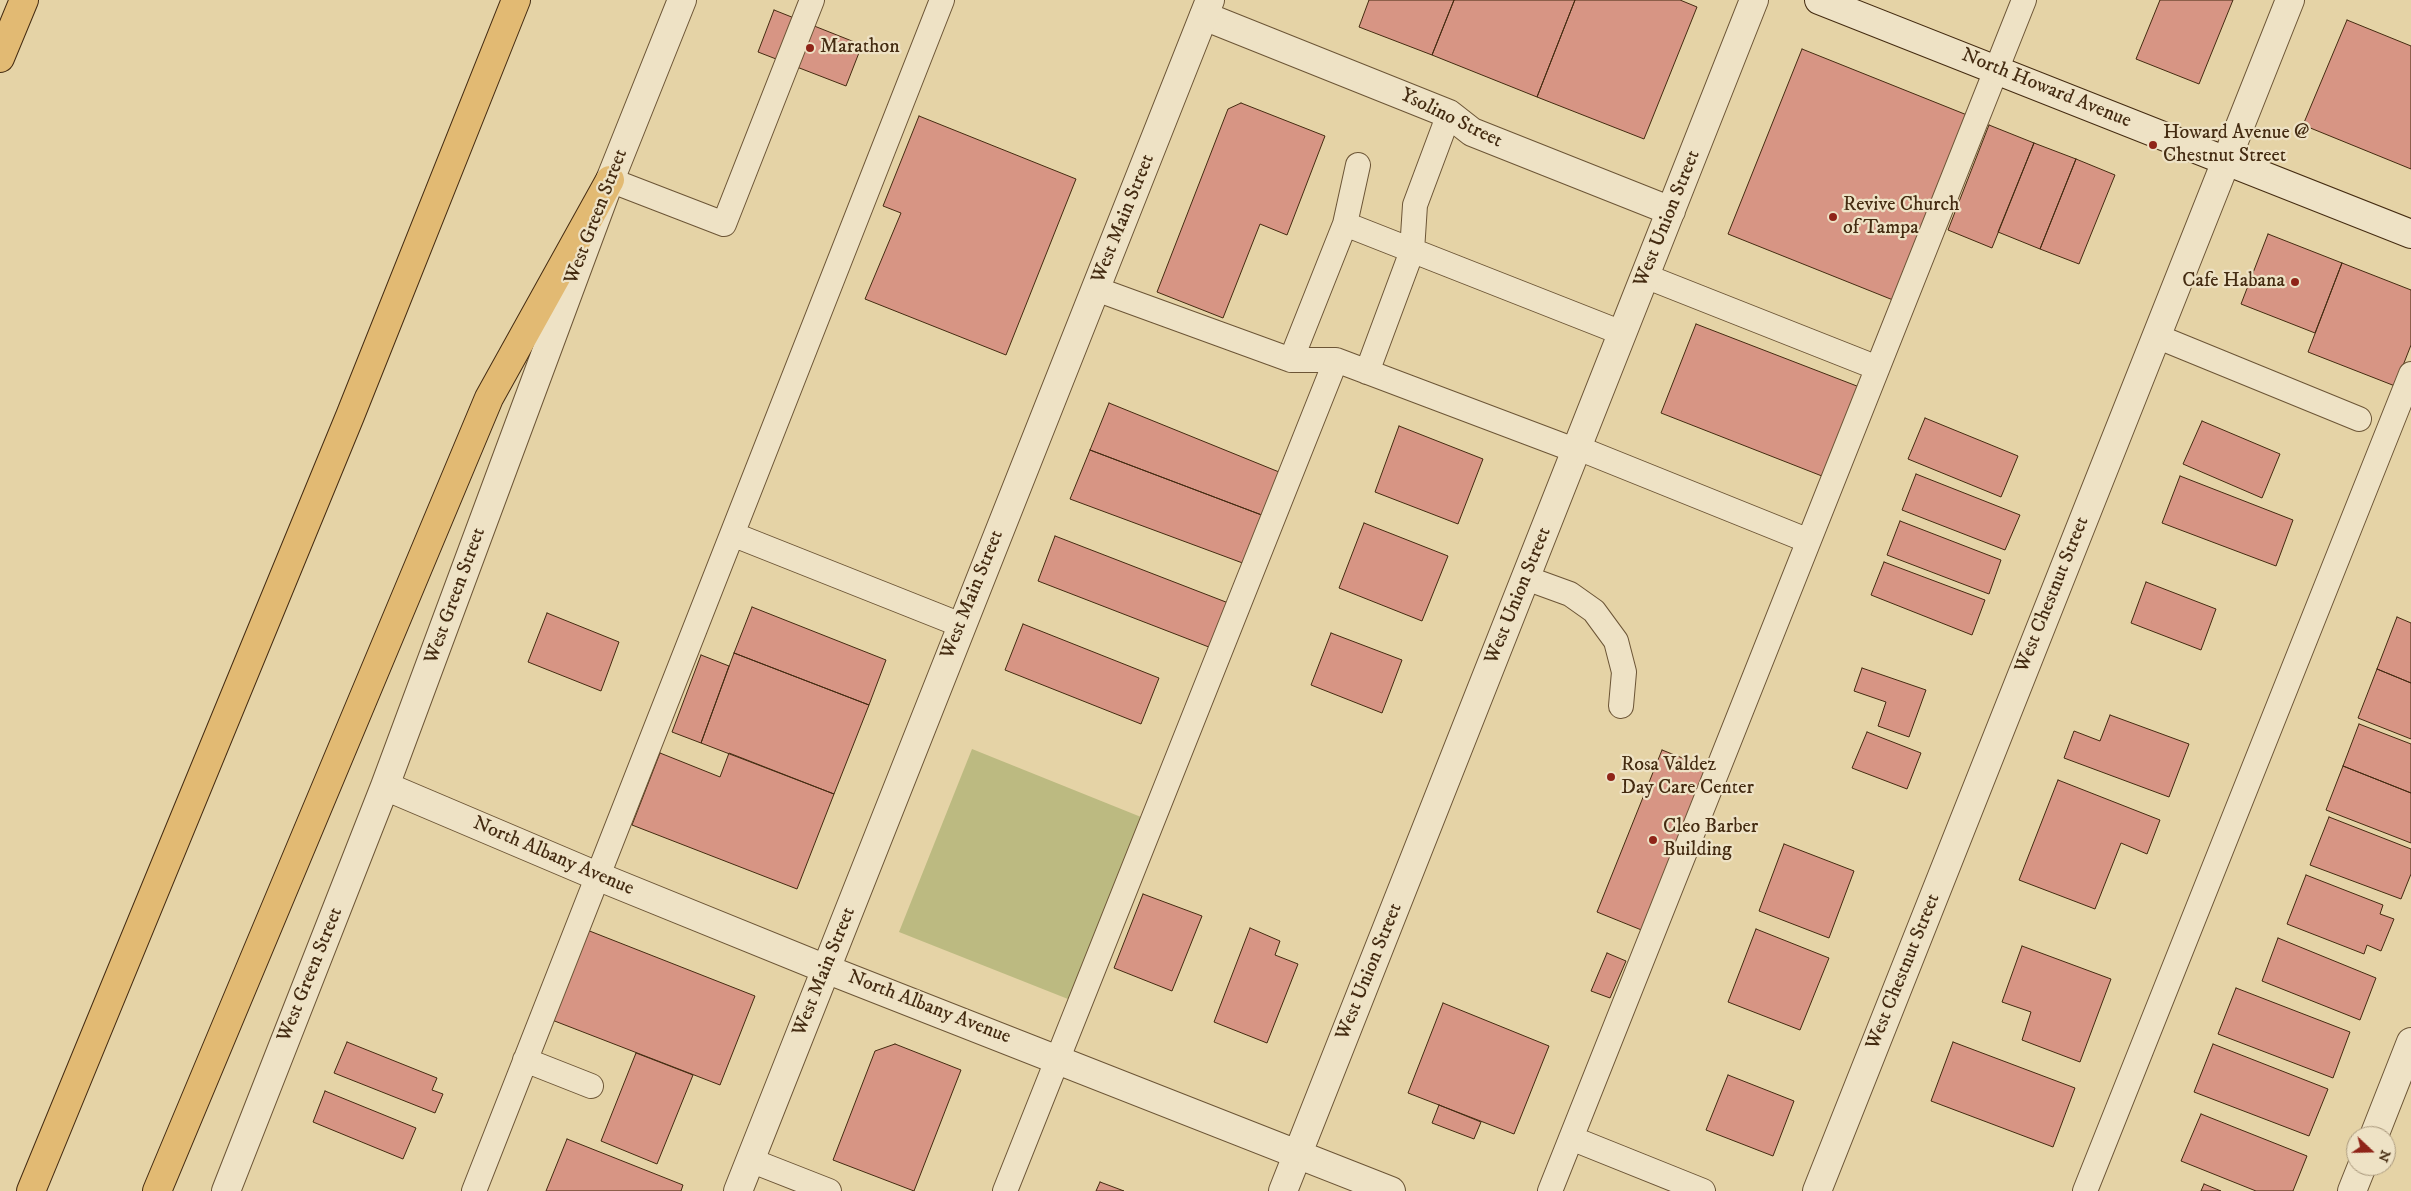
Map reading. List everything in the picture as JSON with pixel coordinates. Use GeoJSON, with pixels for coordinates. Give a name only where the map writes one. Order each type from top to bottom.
{"type":"FeatureCollection","features":[{"type":"Feature","properties":{"kind":"highway"},"geometry":{"type":"LineString","coordinates":[[0,58],[24,0]]}},
{"type":"Feature","properties":{"kind":"highway"},"geometry":{"type":"LineString","coordinates":[[31,1191],[346,426],[516,0]]}},
{"type":"Feature","properties":{"kind":"highway"},"geometry":{"type":"LineString","coordinates":[[157,1191],[489,398],[610,180]]}},
{"type":"Feature","properties":{"kind":"street","name":"West Green Street"},"geometry":{"type":"LineString","coordinates":[[226,1191],[386,786],[610,180],[682,0]]}},
{"type":"Feature","properties":{"kind":"street","name":"West Union Street"},"geometry":{"type":"LineString","coordinates":[[1283,1191],[1754,0]]}},
{"type":"Feature","properties":{"kind":"street","name":"North Howard Avenue"},"geometry":{"type":"LineString","coordinates":[[1819,0],[2411,234]]}},
{"type":"Feature","properties":{"kind":"street","name":"West Chestnut Street"},"geometry":{"type":"LineString","coordinates":[[1817,1191],[2290,0]]}},
{"type":"Feature","properties":{"kind":"street","name":"Ysolino Street"},"geometry":{"type":"LineString","coordinates":[[1207,8],[1449,114],[1472,132],[1671,211]]}},
{"type":"Feature","properties":{"kind":"street","name":"West Main Street"},"geometry":{"type":"LineString","coordinates":[[738,1191],[1207,8]]}},
{"type":"Feature","properties":{"kind":"street","name":"North Albany Avenue"},"geometry":{"type":"LineString","coordinates":[[386,786],[597,876],[826,969],[1392,1191]]}},
{"type":"Feature","properties":{"kind":"street"},"geometry":{"type":"LineString","coordinates":[[2378,1126],[2411,1042]]}},
{"type":"Feature","properties":{"kind":"street"},"geometry":{"type":"LineString","coordinates":[[2352,1191],[2358,1176]]}},
{"type":"Feature","properties":{"kind":"lane"},"geometry":{"type":"LineString","coordinates":[[610,180],[724,224],[812,0]]}},
{"type":"Feature","properties":{"kind":"lane"},"geometry":{"type":"LineString","coordinates":[[474,1191],[942,0]]}},
{"type":"Feature","properties":{"kind":"lane"},"geometry":{"type":"LineString","coordinates":[[1550,1191],[1996,70],[2020,1]]}},
{"type":"Feature","properties":{"kind":"lane"},"geometry":{"type":"LineString","coordinates":[[1368,372],[1412,251],[1415,205],[1449,114]]}},
{"type":"Feature","properties":{"kind":"lane"},"geometry":{"type":"LineString","coordinates":[[1291,360],[1345,224],[1358,165]]}},
{"type":"Feature","properties":{"kind":"lane"},"geometry":{"type":"LineString","coordinates":[[1345,224],[1622,332]]}},
{"type":"Feature","properties":{"kind":"lane"},"geometry":{"type":"LineString","coordinates":[[1645,276],[1865,363]]}},
{"type":"Feature","properties":{"kind":"lane"},"geometry":{"type":"LineString","coordinates":[[1096,289],[1291,360],[1336,360],[1577,450],[1799,537]]}},
{"type":"Feature","properties":{"kind":"lane"},"geometry":{"type":"LineString","coordinates":[[2156,336],[2359,419]]}},
{"type":"Feature","properties":{"kind":"lane"},"geometry":{"type":"LineString","coordinates":[[1005,1191],[1336,360]]}},
{"type":"Feature","properties":{"kind":"lane"},"geometry":{"type":"LineString","coordinates":[[2085,1191],[2411,374]]}},
{"type":"Feature","properties":{"kind":"lane"},"geometry":{"type":"LineString","coordinates":[[742,538],[961,626]]}},
{"type":"Feature","properties":{"kind":"lane"},"geometry":{"type":"LineString","coordinates":[[1526,578],[1570,594],[1594,611],[1616,640],[1624,672],[1621,706]]}},
{"type":"Feature","properties":{"kind":"lane"},"geometry":{"type":"LineString","coordinates":[[525,1060],[591,1086]]}},
{"type":"Feature","properties":{"kind":"lane"},"geometry":{"type":"LineString","coordinates":[[1571,1138],[1703,1191]]}},
{"type":"Feature","properties":{"kind":"lane"},"geometry":{"type":"LineString","coordinates":[[750,1160],[829,1191]]}},
{"type":"Feature","properties":{"kind":"shaded area"},"geometry":{"type":"Polygon","coordinates":[[[972,749],[1146,819],[1073,1001],[899,932],[972,749]]]}},
{"type":"Feature","properties":{"kind":"building"},"geometry":{"type":"Polygon","coordinates":[[[1369,0],[1454,0],[1432,55],[1359,27],[1369,0]]]}},
{"type":"Feature","properties":{"kind":"building"},"geometry":{"type":"Polygon","coordinates":[[[1454,0],[1575,0],[1537,97],[1432,55],[1454,0]]]}},
{"type":"Feature","properties":{"kind":"building"},"geometry":{"type":"Polygon","coordinates":[[[1575,0],[1680,0],[1697,7],[1644,139],[1537,97],[1575,0]]]}},
{"type":"Feature","properties":{"kind":"building"},"geometry":{"type":"Polygon","coordinates":[[[2160,0],[2233,0],[2199,84],[2136,59],[2160,0]]]}},
{"type":"Feature","properties":{"kind":"building","name":"Marathon"},"geometry":{"type":"Polygon","coordinates":[[[774,10],[862,45],[846,86],[758,52],[774,10]]]}},
{"type":"Feature","properties":{"kind":"building"},"geometry":{"type":"Polygon","coordinates":[[[2347,20],[2411,46],[2411,169],[2303,125],[2347,20]]]}},
{"type":"Feature","properties":{"kind":"building","name":"Revive Church of Tampa"},"geometry":{"type":"Polygon","coordinates":[[[1802,49],[1967,115],[1893,300],[1728,234],[1802,49]]]}},
{"type":"Feature","properties":{"kind":"building"},"geometry":{"type":"Polygon","coordinates":[[[1241,103],[1325,136],[1287,235],[1260,224],[1223,318],[1157,292],[1228,109],[1241,103]]]}},
{"type":"Feature","properties":{"kind":"building"},"geometry":{"type":"Polygon","coordinates":[[[919,116],[1076,179],[1006,355],[865,299],[901,213],[883,206],[919,116]]]}},
{"type":"Feature","properties":{"kind":"building"},"geometry":{"type":"Polygon","coordinates":[[[1989,125],[2034,143],[1992,248],[1948,230],[1989,125]]]}},
{"type":"Feature","properties":{"kind":"building"},"geometry":{"type":"Polygon","coordinates":[[[2034,143],[2076,159],[2040,249],[1998,232],[2034,143]]]}},
{"type":"Feature","properties":{"kind":"building"},"geometry":{"type":"Polygon","coordinates":[[[2076,159],[2115,175],[2079,264],[2040,249],[2076,159]]]}},
{"type":"Feature","properties":{"kind":"building"},"geometry":{"type":"Polygon","coordinates":[[[2268,234],[2342,263],[2315,333],[2241,304],[2268,234]]]}},
{"type":"Feature","properties":{"kind":"building"},"geometry":{"type":"Polygon","coordinates":[[[2342,263],[2411,290],[2411,345],[2395,386],[2308,352],[2342,263]]]}},
{"type":"Feature","properties":{"kind":"building"},"geometry":{"type":"Polygon","coordinates":[[[1696,324],[1862,388],[1827,478],[1661,413],[1696,324]]]}},
{"type":"Feature","properties":{"kind":"building"},"geometry":{"type":"Polygon","coordinates":[[[1109,403],[1284,474],[1267,517],[1090,450],[1109,403]]]}},
{"type":"Feature","properties":{"kind":"building"},"geometry":{"type":"Polygon","coordinates":[[[1925,418],[2018,456],[2001,497],[1908,459],[1925,418]]]}},
{"type":"Feature","properties":{"kind":"building"},"geometry":{"type":"Polygon","coordinates":[[[2202,421],[2280,454],[2262,498],[2183,464],[2202,421]]]}},
{"type":"Feature","properties":{"kind":"building"},"geometry":{"type":"Polygon","coordinates":[[[1399,426],[1483,459],[1458,524],[1375,492],[1399,426]]]}},
{"type":"Feature","properties":{"kind":"building"},"geometry":{"type":"Polygon","coordinates":[[[1090,450],[1267,517],[1248,565],[1070,499],[1090,450]]]}},
{"type":"Feature","properties":{"kind":"building"},"geometry":{"type":"Polygon","coordinates":[[[1916,474],[2020,515],[2005,550],[1902,510],[1916,474]]]}},
{"type":"Feature","properties":{"kind":"building"},"geometry":{"type":"Polygon","coordinates":[[[2180,476],[2293,520],[2276,566],[2162,523],[2180,476]]]}},
{"type":"Feature","properties":{"kind":"building"},"geometry":{"type":"Polygon","coordinates":[[[1900,521],[2001,560],[1989,594],[1887,555],[1900,521]]]}},
{"type":"Feature","properties":{"kind":"building"},"geometry":{"type":"Polygon","coordinates":[[[1364,523],[1448,556],[1422,621],[1339,588],[1364,523]]]}},
{"type":"Feature","properties":{"kind":"building"},"geometry":{"type":"Polygon","coordinates":[[[1055,536],[1231,604],[1214,649],[1038,581],[1055,536]]]}},
{"type":"Feature","properties":{"kind":"building"},"geometry":{"type":"Polygon","coordinates":[[[1884,562],[1985,600],[1972,635],[1871,595],[1884,562]]]}},
{"type":"Feature","properties":{"kind":"building"},"geometry":{"type":"Polygon","coordinates":[[[2146,582],[2216,609],[2201,650],[2131,623],[2146,582]]]}},
{"type":"Feature","properties":{"kind":"building"},"geometry":{"type":"Polygon","coordinates":[[[752,607],[886,660],[869,705],[734,653],[752,607]]]}},
{"type":"Feature","properties":{"kind":"building"},"geometry":{"type":"Polygon","coordinates":[[[547,613],[619,642],[601,691],[528,662],[547,613]]]}},
{"type":"Feature","properties":{"kind":"building"},"geometry":{"type":"Polygon","coordinates":[[[2397,617],[2411,623],[2411,683],[2377,669],[2397,617]]]}},
{"type":"Feature","properties":{"kind":"building"},"geometry":{"type":"Polygon","coordinates":[[[1023,624],[1159,678],[1141,724],[1005,670],[1023,624]]]}},
{"type":"Feature","properties":{"kind":"building"},"geometry":{"type":"Polygon","coordinates":[[[1331,633],[1402,660],[1382,713],[1311,685],[1331,633]]]}},
{"type":"Feature","properties":{"kind":"building"},"geometry":{"type":"Polygon","coordinates":[[[734,653],[869,705],[834,794],[701,743],[734,653]]]}},
{"type":"Feature","properties":{"kind":"building"},"geometry":{"type":"Polygon","coordinates":[[[701,655],[729,666],[701,743],[672,732],[701,655]]]}},
{"type":"Feature","properties":{"kind":"building"},"geometry":{"type":"Polygon","coordinates":[[[1862,668],[1926,690],[1909,737],[1878,726],[1886,702],[1854,691],[1862,668]]]}},
{"type":"Feature","properties":{"kind":"building"},"geometry":{"type":"Polygon","coordinates":[[[2377,669],[2411,683],[2411,739],[2358,718],[2377,669]]]}},
{"type":"Feature","properties":{"kind":"building"},"geometry":{"type":"Polygon","coordinates":[[[2110,715],[2189,744],[2169,797],[2064,758],[2074,731],[2100,741],[2110,715]]]}},
{"type":"Feature","properties":{"kind":"building"},"geometry":{"type":"Polygon","coordinates":[[[2359,724],[2411,744],[2411,793],[2343,766],[2359,724]]]}},
{"type":"Feature","properties":{"kind":"building"},"geometry":{"type":"Polygon","coordinates":[[[1867,732],[1921,753],[1907,789],[1852,768],[1867,732]]]}},
{"type":"Feature","properties":{"kind":"building","name":"Cleo Barber Building"},"geometry":{"type":"Polygon","coordinates":[[[1662,750],[1708,768],[1644,931],[1597,912],[1662,750]]]}},
{"type":"Feature","properties":{"kind":"building"},"geometry":{"type":"Polygon","coordinates":[[[660,753],[720,777],[729,753],[834,794],[797,889],[632,825],[660,753]]]}},
{"type":"Feature","properties":{"kind":"building"},"geometry":{"type":"Polygon","coordinates":[[[2343,766],[2411,793],[2411,843],[2326,810],[2343,766]]]}},
{"type":"Feature","properties":{"kind":"building"},"geometry":{"type":"Polygon","coordinates":[[[2058,780],[2160,820],[2147,854],[2121,843],[2095,909],[2019,880],[2058,780]]]}},
{"type":"Feature","properties":{"kind":"building"},"geometry":{"type":"Polygon","coordinates":[[[2329,817],[2411,849],[2411,874],[2401,899],[2310,865],[2329,817]]]}},
{"type":"Feature","properties":{"kind":"building"},"geometry":{"type":"Polygon","coordinates":[[[1784,844],[1854,871],[1829,938],[1759,911],[1784,844]]]}},
{"type":"Feature","properties":{"kind":"building"},"geometry":{"type":"Polygon","coordinates":[[[2306,875],[2383,905],[2380,914],[2394,919],[2381,951],[2367,945],[2364,954],[2287,924],[2306,875]]]}},
{"type":"Feature","properties":{"kind":"building"},"geometry":{"type":"Polygon","coordinates":[[[1143,894],[1202,916],[1172,991],[1114,968],[1143,894]]]}},
{"type":"Feature","properties":{"kind":"building"},"geometry":{"type":"Polygon","coordinates":[[[1250,928],[1280,941],[1275,955],[1298,964],[1267,1043],[1214,1022],[1250,928]]]}},
{"type":"Feature","properties":{"kind":"building"},"geometry":{"type":"Polygon","coordinates":[[[1756,929],[1829,958],[1800,1030],[1728,1002],[1756,929]]]}},
{"type":"Feature","properties":{"kind":"building"},"geometry":{"type":"Polygon","coordinates":[[[587,930],[755,996],[720,1085],[552,1020],[587,930]]]}},
{"type":"Feature","properties":{"kind":"building"},"geometry":{"type":"Polygon","coordinates":[[[2278,938],[2376,978],[2360,1020],[2262,981],[2278,938]]]}},
{"type":"Feature","properties":{"kind":"building"},"geometry":{"type":"Polygon","coordinates":[[[2022,946],[2111,979],[2080,1062],[2022,1040],[2031,1012],[2002,1002],[2022,946]]]}},
{"type":"Feature","properties":{"kind":"building"},"geometry":{"type":"Polygon","coordinates":[[[1607,953],[1626,961],[1610,998],[1591,991],[1607,953]]]}},
{"type":"Feature","properties":{"kind":"building"},"geometry":{"type":"Polygon","coordinates":[[[2236,988],[2350,1032],[2333,1078],[2218,1034],[2236,988]]]}},
{"type":"Feature","properties":{"kind":"building"},"geometry":{"type":"Polygon","coordinates":[[[1443,1003],[1549,1046],[1514,1134],[1408,1093],[1443,1003]]]}},
{"type":"Feature","properties":{"kind":"building"},"geometry":{"type":"Polygon","coordinates":[[[347,1042],[437,1078],[432,1090],[443,1094],[435,1113],[334,1073],[347,1042]]]}},
{"type":"Feature","properties":{"kind":"building"},"geometry":{"type":"Polygon","coordinates":[[[1953,1042],[2075,1088],[2053,1147],[1931,1101],[1953,1042]]]}},
{"type":"Feature","properties":{"kind":"building"},"geometry":{"type":"Polygon","coordinates":[[[895,1044],[961,1070],[914,1191],[833,1160],[875,1051],[895,1044]]]}},
{"type":"Feature","properties":{"kind":"building"},"geometry":{"type":"Polygon","coordinates":[[[2213,1044],[2328,1089],[2309,1136],[2194,1092],[2213,1044]]]}},
{"type":"Feature","properties":{"kind":"building"},"geometry":{"type":"Polygon","coordinates":[[[636,1053],[693,1075],[657,1164],[601,1141],[636,1053]]]}},
{"type":"Feature","properties":{"kind":"building"},"geometry":{"type":"Polygon","coordinates":[[[1728,1075],[1794,1101],[1773,1156],[1706,1130],[1728,1075]]]}},
{"type":"Feature","properties":{"kind":"building"},"geometry":{"type":"Polygon","coordinates":[[[325,1091],[416,1128],[403,1159],[313,1122],[325,1091]]]}},
{"type":"Feature","properties":{"kind":"building"},"geometry":{"type":"Polygon","coordinates":[[[1439,1105],[1481,1122],[1474,1139],[1432,1123],[1439,1105]]]}},
{"type":"Feature","properties":{"kind":"building"},"geometry":{"type":"Polygon","coordinates":[[[2201,1114],[2307,1156],[2293,1191],[2256,1191],[2181,1161],[2201,1114]]]}},
{"type":"Feature","properties":{"kind":"building"},"geometry":{"type":"Polygon","coordinates":[[[567,1139],[683,1185],[681,1191],[546,1191],[567,1139]]]}},
{"type":"Feature","properties":{"kind":"building"},"geometry":{"type":"Polygon","coordinates":[[[1100,1182],[1124,1191],[1096,1191],[1100,1182]]]}},
{"type":"Feature","properties":{"kind":"building"},"geometry":{"type":"Polygon","coordinates":[[[2204,1184],[2221,1191],[2201,1191],[2204,1184]]]}},
{"type":"Feature","properties":{"kind":"place","name":"Marathon"},"geometry":{"type":"Point","coordinates":[810,48]}},
{"type":"Feature","properties":{"kind":"place","name":"Howard Avenue @ Chestnut Street"},"geometry":{"type":"Point","coordinates":[2153,145]}},
{"type":"Feature","properties":{"kind":"place","name":"Revive Church of Tampa"},"geometry":{"type":"Point","coordinates":[1833,217]}},
{"type":"Feature","properties":{"kind":"place","name":"Cafe Habana"},"geometry":{"type":"Point","coordinates":[2295,282]}},
{"type":"Feature","properties":{"kind":"place","name":"Rosa Valdez Day Care Center"},"geometry":{"type":"Point","coordinates":[1611,777]}},
{"type":"Feature","properties":{"kind":"place","name":"Cleo Barber Building"},"geometry":{"type":"Point","coordinates":[1653,840]}}]}
